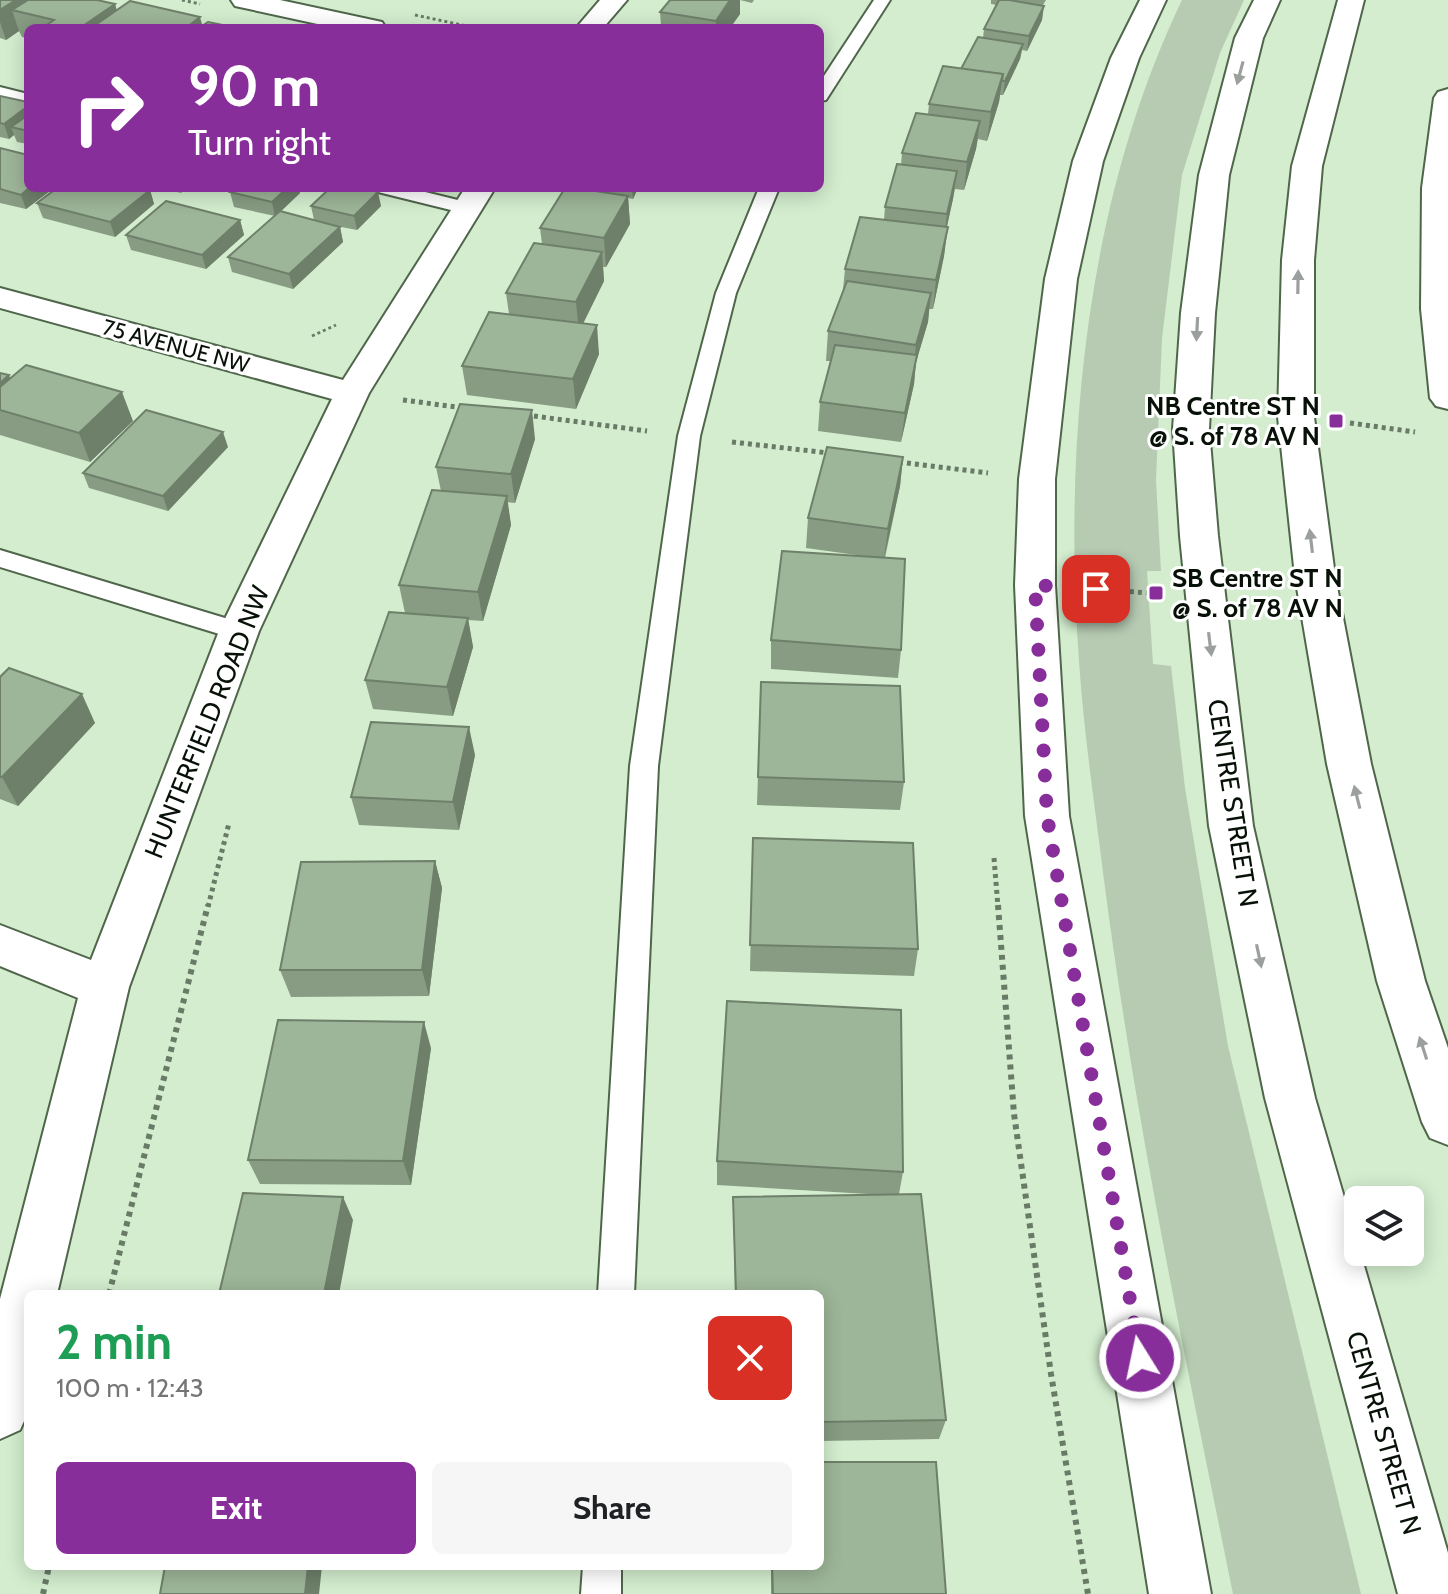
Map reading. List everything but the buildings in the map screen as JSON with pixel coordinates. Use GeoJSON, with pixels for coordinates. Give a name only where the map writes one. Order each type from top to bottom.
{"type":"FeatureCollection","features":[{"type":"Feature","properties":{"kind":"street"},"geometry":{"type":"LineString","coordinates":[[244,0],[355,24]]}},
{"type":"Feature","properties":{"kind":"street"},"geometry":{"type":"LineString","coordinates":[[593,24],[614,0]]}},
{"type":"Feature","properties":{"kind":"street"},"geometry":{"type":"LineString","coordinates":[[1153,0],[1125,58],[1088,161],[1061,279],[1037,479],[1035,585],[1047,816],[1180,1594]]}},
{"type":"Feature","properties":{"kind":"street","name":"CENTRE STREET N"},"geometry":{"type":"LineString","coordinates":[[1267,0],[1249,38],[1214,175],[1198,313],[1191,429],[1199,536],[1231,826],[1287,1083],[1429,1594]]}},
{"type":"Feature","properties":{"kind":"street"},"geometry":{"type":"LineString","coordinates":[[1351,0],[1333,58],[1307,166],[1298,260],[1296,417],[1315,576],[1349,764],[1401,981],[1448,1122]]}},
{"type":"Feature","properties":{"kind":"street"},"geometry":{"type":"LineString","coordinates":[[1448,98],[1437,188],[1438,309],[1448,398]]}},
{"type":"Feature","properties":{"kind":"street","name":"HUNTERFIELD ROAD NW"},"geometry":{"type":"LineString","coordinates":[[29,1290],[105,987],[239,631],[352,393],[473,198]]}},
{"type":"Feature","properties":{"kind":"street","name":"75 AVENUE NW"},"geometry":{"type":"LineString","coordinates":[[0,298],[352,393]]}},
{"type":"Feature","properties":{"kind":"street"},"geometry":{"type":"LineString","coordinates":[[0,945],[105,987]]}},
{"type":"Feature","properties":{"kind":"street","name":"HUNTERFIELD ROAD NW"},"geometry":{"type":"LineString","coordinates":[[0,1410],[24,1312]]}},
{"type":"Feature","properties":{"kind":"lane"},"geometry":{"type":"LineString","coordinates":[[824,90],[882,0]]}},
{"type":"Feature","properties":{"kind":"lane"},"geometry":{"type":"LineString","coordinates":[[0,92],[24,98]]}},
{"type":"Feature","properties":{"kind":"lane"},"geometry":{"type":"LineString","coordinates":[[420,192],[473,198]]}},
{"type":"Feature","properties":{"kind":"lane"},"geometry":{"type":"LineString","coordinates":[[616,1290],[644,766],[686,452],[726,293],[767,192]]}},
{"type":"Feature","properties":{"kind":"lane"},"geometry":{"type":"LineString","coordinates":[[0,558],[239,631]]}},
{"type":"Feature","properties":{"kind":"lane"},"geometry":{"type":"LineString","coordinates":[[601,1594],[602,1570]]}},
{"type":"Feature","properties":{"kind":"path"},"geometry":{"type":"LineString","coordinates":[[299,336],[314,335],[337,324]]}},
{"type":"Feature","properties":{"kind":"path"},"geometry":{"type":"LineString","coordinates":[[1336,421],[1424,433]]}},
{"type":"Feature","properties":{"kind":"path"},"geometry":{"type":"LineString","coordinates":[[1035,585],[1156,593]]}},
{"type":"Feature","properties":{"kind":"path"},"geometry":{"type":"LineString","coordinates":[[110,1290],[230,820]]}},
{"type":"Feature","properties":{"kind":"path"},"geometry":{"type":"LineString","coordinates":[[43,1594],[48,1570]]}},
{"type":"Feature","properties":{"kind":"green space"},"geometry":{"type":"Polygon","coordinates":[[[1182,0],[1244,0],[1220,53],[1182,175],[1162,338],[1156,480],[1161,571],[1147,571],[1153,664],[1171,666],[1185,788],[1228,1046],[1361,1594],[1233,1594],[1179,1327],[1130,1059],[1087,744],[1075,578],[1075,493],[1079,408],[1088,323],[1103,239],[1123,157],[1149,77],[1182,0]]]}},
{"type":"Feature","properties":{"kind":"place","name":"NB Centre ST N @ S. of 78 AV N"},"geometry":{"type":"Point","coordinates":[1336,421]}},
{"type":"Feature","properties":{"kind":"place","name":"SB Centre ST N @ S. of 78 AV N"},"geometry":{"type":"Point","coordinates":[1156,593]}},
{"type":"Feature","properties":{"kind":"route"},"geometry":{"type":"LineString","coordinates":[[1096,589],[1035,585],[1047,816],[1140,1358]]}}]}
